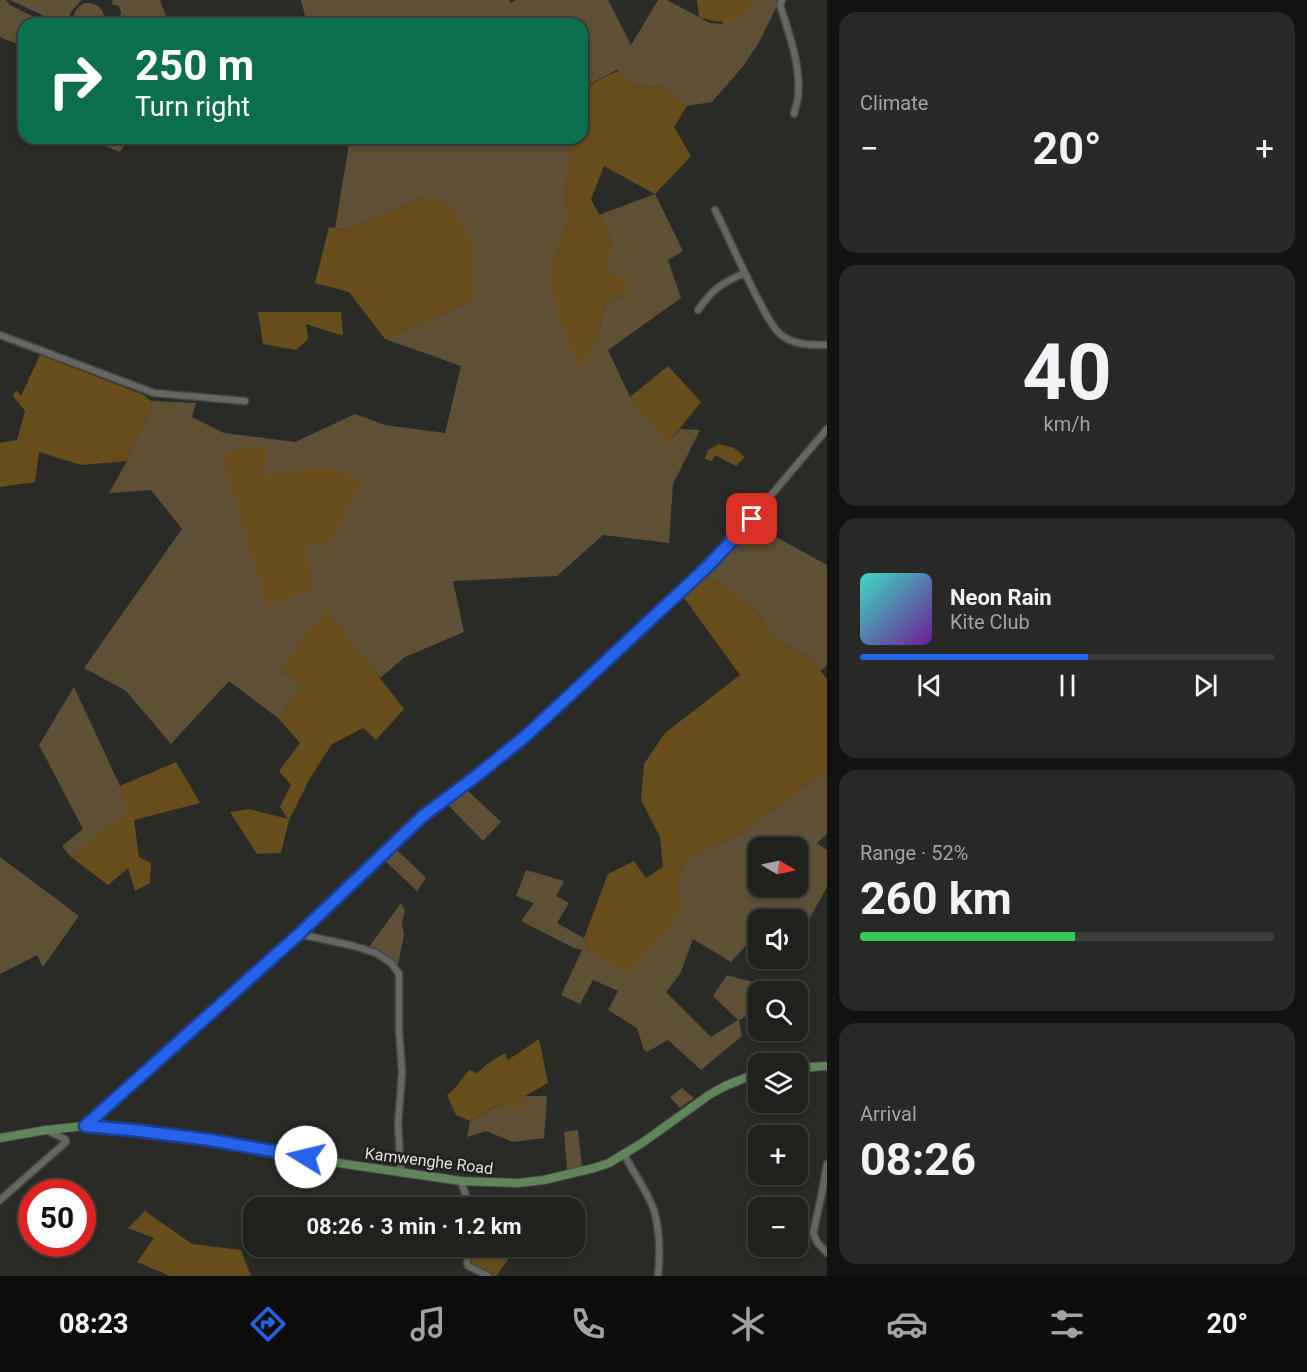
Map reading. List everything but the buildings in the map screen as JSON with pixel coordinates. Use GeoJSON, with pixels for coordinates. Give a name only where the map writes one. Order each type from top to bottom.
{"type":"FeatureCollection","features":[{"type":"Feature","properties":{"kind":"main road"},"geometry":{"type":"LineString","coordinates":[[808,1067],[827,1066]]}},
{"type":"Feature","properties":{"kind":"main road","name":"Kamwenghe Road"},"geometry":{"type":"LineString","coordinates":[[0,1138],[85,1126],[132,1130],[210,1140],[345,1164],[461,1181],[508,1184],[528,1182],[609,1163],[642,1143],[709,1095],[748,1078]]}},
{"type":"Feature","properties":{"kind":"street"},"geometry":{"type":"LineString","coordinates":[[782,0],[780,5],[792,44],[796,67],[798,97],[794,114]]}},
{"type":"Feature","properties":{"kind":"street"},"geometry":{"type":"LineString","coordinates":[[715,210],[745,273],[770,321],[779,333],[801,343],[827,345]]}},
{"type":"Feature","properties":{"kind":"street"},"geometry":{"type":"LineString","coordinates":[[698,310],[719,286],[745,273]]}},
{"type":"Feature","properties":{"kind":"street"},"geometry":{"type":"LineString","coordinates":[[0,335],[154,393],[245,401]]}},
{"type":"Feature","properties":{"kind":"street"},"geometry":{"type":"LineString","coordinates":[[85,1126],[299,934],[423,816],[528,734],[662,610],[734,539],[827,429]]}},
{"type":"Feature","properties":{"kind":"street"},"geometry":{"type":"LineString","coordinates":[[299,934],[376,953],[391,963],[399,974],[402,1072],[398,1125],[401,1172]]}},
{"type":"Feature","properties":{"kind":"street"},"geometry":{"type":"LineString","coordinates":[[0,1200],[66,1142],[65,1138],[46,1130]]}},
{"type":"Feature","properties":{"kind":"street"},"geometry":{"type":"LineString","coordinates":[[624,1154],[655,1213],[660,1256],[658,1276]]}},
{"type":"Feature","properties":{"kind":"street"},"geometry":{"type":"LineString","coordinates":[[827,1164],[826,1180],[813,1233],[817,1242],[827,1253]]}},
{"type":"Feature","properties":{"kind":"street"},"geometry":{"type":"LineString","coordinates":[[461,1181],[466,1197]]}},
{"type":"Feature","properties":{"kind":"street"},"geometry":{"type":"LineString","coordinates":[[468,1257],[468,1266],[488,1276]]}},
{"type":"Feature","properties":{"kind":"shaded area"},"geometry":{"type":"Polygon","coordinates":[[[0,0],[6,0],[10,5],[36,18],[18,18],[18,44],[0,37],[0,0]]]}},
{"type":"Feature","properties":{"kind":"shaded area"},"geometry":{"type":"Polygon","coordinates":[[[10,0],[81,0],[71,12],[70,18],[48,18],[10,0]]]}},
{"type":"Feature","properties":{"kind":"shaded area"},"geometry":{"type":"Polygon","coordinates":[[[113,0],[160,0],[167,18],[120,18],[119,6],[111,4],[113,0]]]}},
{"type":"Feature","properties":{"kind":"shaded area"},"geometry":{"type":"Polygon","coordinates":[[[301,0],[509,0],[511,3],[516,0],[608,0],[631,45],[658,0],[667,0],[710,23],[722,24],[741,0],[780,0],[758,44],[744,65],[712,102],[687,106],[658,85],[656,88],[636,86],[617,70],[592,83],[588,88],[588,18],[306,18],[301,0]]]}},
{"type":"Feature","properties":{"kind":"shaded area"},"geometry":{"type":"Polygon","coordinates":[[[697,0],[753,0],[747,12],[741,17],[723,22],[699,17],[697,0]]]}},
{"type":"Feature","properties":{"kind":"shaded area"},"geometry":{"type":"Polygon","coordinates":[[[85,3],[94,4],[103,11],[104,18],[74,18],[75,11],[85,3]]]}},
{"type":"Feature","properties":{"kind":"shaded area"},"geometry":{"type":"Polygon","coordinates":[[[618,71],[636,86],[656,88],[658,85],[687,106],[674,127],[691,156],[655,194],[604,166],[591,199],[614,244],[606,260],[613,274],[625,277],[629,296],[618,297],[605,305],[597,340],[579,369],[558,315],[550,273],[569,218],[564,194],[570,162],[568,144],[588,144],[588,88],[618,71]]]}},
{"type":"Feature","properties":{"kind":"shaded area"},"geometry":{"type":"Polygon","coordinates":[[[101,144],[125,144],[120,152],[101,144]]]}},
{"type":"Feature","properties":{"kind":"shaded area"},"geometry":{"type":"Polygon","coordinates":[[[349,144],[568,144],[570,162],[564,194],[569,218],[550,273],[597,340],[605,305],[618,297],[629,296],[605,259],[614,244],[599,215],[655,194],[683,251],[668,260],[681,298],[608,350],[630,397],[669,442],[680,429],[700,430],[673,484],[669,543],[603,535],[557,576],[453,581],[464,632],[405,657],[380,678],[326,610],[280,671],[302,685],[278,718],[229,681],[171,744],[126,691],[84,668],[182,529],[151,490],[109,493],[150,413],[151,401],[196,403],[192,417],[224,433],[295,442],[355,414],[385,425],[445,433],[461,366],[385,339],[473,300],[428,196],[346,230],[335,228],[349,144]]]}},
{"type":"Feature","properties":{"kind":"shaded area"},"geometry":{"type":"Polygon","coordinates":[[[428,196],[453,206],[473,243],[473,300],[385,339],[349,292],[315,283],[329,227],[346,230],[428,196]]]}},
{"type":"Feature","properties":{"kind":"shaded area"},"geometry":{"type":"Polygon","coordinates":[[[258,312],[341,312],[343,335],[306,324],[308,339],[296,350],[263,344],[258,312]]]}},
{"type":"Feature","properties":{"kind":"shaded area"},"geometry":{"type":"Polygon","coordinates":[[[40,355],[144,395],[151,401],[150,413],[127,461],[81,465],[39,452],[35,482],[0,487],[0,443],[17,440],[25,411],[13,396],[16,390],[21,396],[40,355]]]}},
{"type":"Feature","properties":{"kind":"shaded area"},"geometry":{"type":"Polygon","coordinates":[[[668,366],[701,402],[668,443],[630,397],[668,366]]]}},
{"type":"Feature","properties":{"kind":"shaded area"},"geometry":{"type":"Polygon","coordinates":[[[719,444],[734,448],[745,457],[736,466],[715,455],[712,461],[705,459],[708,450],[719,444]]]}},
{"type":"Feature","properties":{"kind":"shaded area"},"geometry":{"type":"Polygon","coordinates":[[[269,447],[263,475],[324,467],[362,480],[331,542],[305,546],[314,588],[268,606],[221,456],[241,448],[269,447]]]}},
{"type":"Feature","properties":{"kind":"shaded area"},"geometry":{"type":"Polygon","coordinates":[[[747,521],[827,565],[827,665],[820,671],[811,659],[775,638],[759,614],[723,584],[703,575],[747,521]]]}},
{"type":"Feature","properties":{"kind":"shaded area"},"geometry":{"type":"Polygon","coordinates":[[[703,575],[723,584],[759,614],[775,638],[811,659],[827,679],[827,770],[741,833],[686,859],[676,885],[683,909],[629,974],[589,951],[584,938],[608,874],[634,861],[646,878],[663,867],[660,837],[641,800],[644,764],[665,733],[740,675],[682,595],[703,575]]]}},
{"type":"Feature","properties":{"kind":"shaded area"},"geometry":{"type":"Polygon","coordinates":[[[326,609],[404,709],[376,740],[363,728],[332,744],[310,778],[289,820],[281,853],[257,854],[230,812],[249,809],[288,819],[280,807],[291,785],[279,771],[300,743],[278,718],[302,685],[280,671],[326,609]]]}},
{"type":"Feature","properties":{"kind":"shaded area"},"geometry":{"type":"Polygon","coordinates":[[[74,687],[120,786],[128,812],[71,857],[62,846],[83,829],[39,745],[74,687]]]}},
{"type":"Feature","properties":{"kind":"shaded area"},"geometry":{"type":"Polygon","coordinates":[[[176,762],[200,803],[134,820],[139,857],[151,863],[150,883],[135,891],[128,868],[108,885],[71,857],[127,812],[120,786],[176,762]]]}},
{"type":"Feature","properties":{"kind":"shaded area"},"geometry":{"type":"Polygon","coordinates":[[[827,770],[827,834],[817,843],[827,850],[827,887],[808,921],[808,909],[748,909],[748,943],[731,962],[693,939],[680,974],[666,992],[711,1037],[738,1020],[713,996],[727,975],[749,981],[748,1015],[739,1020],[742,1036],[701,1070],[668,1040],[647,1052],[644,1050],[637,1028],[608,1010],[618,991],[593,980],[580,1004],[561,995],[582,950],[521,921],[534,903],[516,896],[526,870],[564,881],[556,896],[569,903],[557,923],[584,938],[589,951],[676,885],[686,859],[741,833],[827,770]]]}},
{"type":"Feature","properties":{"kind":"shaded area"},"geometry":{"type":"Polygon","coordinates":[[[465,788],[501,822],[483,841],[446,803],[465,788]]]}},
{"type":"Feature","properties":{"kind":"shaded area"},"geometry":{"type":"Polygon","coordinates":[[[393,846],[426,878],[417,891],[381,857],[393,846]]]}},
{"type":"Feature","properties":{"kind":"shaded area"},"geometry":{"type":"Polygon","coordinates":[[[0,857],[79,916],[43,967],[37,955],[0,974],[0,857]]]}},
{"type":"Feature","properties":{"kind":"shaded area"},"geometry":{"type":"Polygon","coordinates":[[[401,903],[405,910],[402,922],[404,935],[397,970],[385,956],[369,947],[401,903]]]}},
{"type":"Feature","properties":{"kind":"shaded area"},"geometry":{"type":"Polygon","coordinates":[[[539,1039],[548,1083],[525,1096],[521,1108],[498,1105],[470,1121],[456,1115],[447,1095],[469,1070],[477,1073],[505,1053],[508,1060],[539,1039]]]}},
{"type":"Feature","properties":{"kind":"shaded area"},"geometry":{"type":"Polygon","coordinates":[[[682,1088],[694,1098],[680,1108],[670,1097],[682,1088]]]}},
{"type":"Feature","properties":{"kind":"shaded area"},"geometry":{"type":"Polygon","coordinates":[[[525,1096],[547,1096],[544,1138],[513,1142],[486,1131],[467,1137],[470,1121],[499,1105],[521,1107],[525,1096]]]}},
{"type":"Feature","properties":{"kind":"shaded area"},"geometry":{"type":"Polygon","coordinates":[[[578,1130],[582,1167],[567,1170],[564,1132],[578,1130]]]}},
{"type":"Feature","properties":{"kind":"shaded area"},"geometry":{"type":"Polygon","coordinates":[[[145,1211],[192,1244],[241,1250],[251,1276],[170,1276],[137,1262],[154,1238],[128,1228],[145,1211]]]}},
{"type":"Feature","properties":{"kind":"shaded area"},"geometry":{"type":"Polygon","coordinates":[[[471,1257],[510,1257],[496,1276],[473,1269],[471,1257]]]}},
{"type":"Feature","properties":{"kind":"route"},"geometry":{"type":"LineString","coordinates":[[306,1157],[210,1140],[85,1126],[299,934],[423,816],[528,734],[708,566],[752,519]]}}]}
